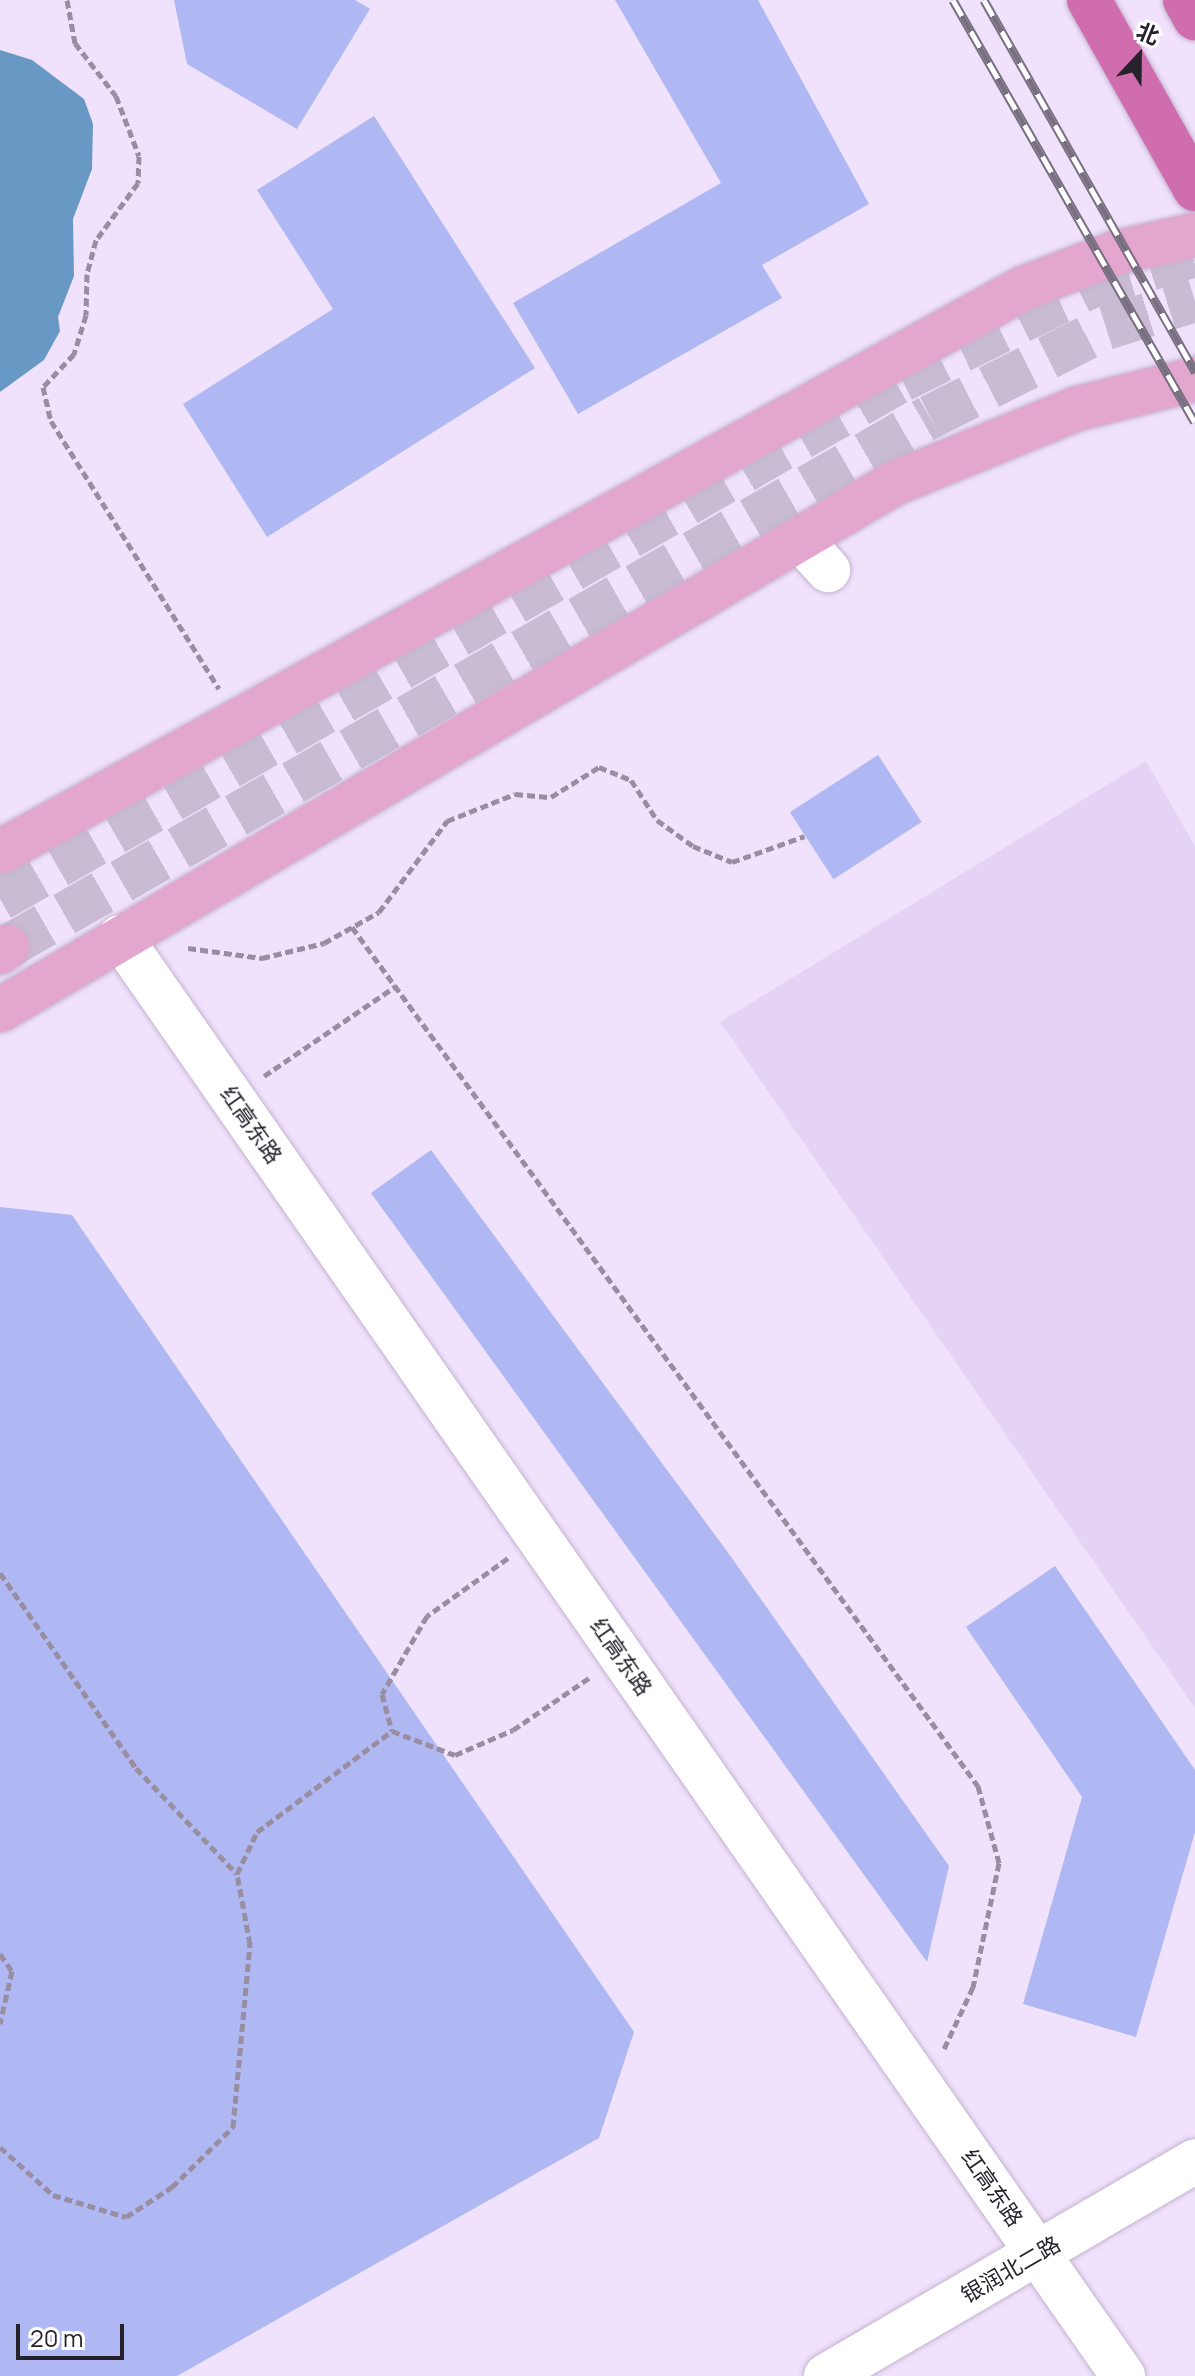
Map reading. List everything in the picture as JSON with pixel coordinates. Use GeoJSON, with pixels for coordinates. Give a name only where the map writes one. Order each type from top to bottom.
{"type":"FeatureCollection","features":[{"type":"Feature","properties":{"kind":"highway"},"geometry":{"type":"LineString","coordinates":[[1089,0],[1195,189]]}},
{"type":"Feature","properties":{"kind":"highway"},"geometry":{"type":"LineString","coordinates":[[1185,0],[1195,18]]}},
{"type":"Feature","properties":{"kind":"main road"},"geometry":{"type":"LineString","coordinates":[[0,852],[1024,288],[1115,253],[1195,235]]}},
{"type":"Feature","properties":{"kind":"main road"},"geometry":{"type":"LineString","coordinates":[[0,1010],[120,937],[814,554],[895,483],[1015,431],[1115,396],[1195,379]]}},
{"type":"Feature","properties":{"kind":"street","name":"红高东路"},"geometry":{"type":"LineString","coordinates":[[120,937],[1123,2376]]}},
{"type":"Feature","properties":{"kind":"street","name":"银润北二路"},"geometry":{"type":"LineString","coordinates":[[826,2376],[1195,2161]]}},
{"type":"Feature","properties":{"kind":"path"},"geometry":{"type":"LineString","coordinates":[[67,0],[75,43],[116,96],[139,156],[138,183],[96,240],[87,274],[86,315],[74,354],[43,387],[51,421],[239,721]]}},
{"type":"Feature","properties":{"kind":"path"},"geometry":{"type":"LineString","coordinates":[[183,947],[262,958],[324,943],[379,912],[447,821],[515,794],[551,797],[599,767],[631,780],[657,820],[693,846],[732,862],[805,836]]}},
{"type":"Feature","properties":{"kind":"path"},"geometry":{"type":"LineString","coordinates":[[352,927],[978,1786],[999,1863],[973,1987],[924,2092]]}},
{"type":"Feature","properties":{"kind":"path"},"geometry":{"type":"LineString","coordinates":[[232,1098],[396,986]]}},
{"type":"Feature","properties":{"kind":"path"},"geometry":{"type":"LineString","coordinates":[[392,1731],[382,1694],[427,1616],[538,1536]]}},
{"type":"Feature","properties":{"kind":"path"},"geometry":{"type":"LineString","coordinates":[[0,1573],[136,1768],[237,1874],[250,1944],[233,2127],[172,2187],[126,2217],[53,2195],[0,2147]]}},
{"type":"Feature","properties":{"kind":"path"},"geometry":{"type":"LineString","coordinates":[[392,1731],[455,1755],[513,1730],[620,1655]]}},
{"type":"Feature","properties":{"kind":"path"},"geometry":{"type":"LineString","coordinates":[[237,1874],[257,1832],[392,1731]]}},
{"type":"Feature","properties":{"kind":"path"},"geometry":{"type":"LineString","coordinates":[[0,1954],[12,1971],[0,2024]]}},
{"type":"Feature","properties":{"kind":"shaded area"},"geometry":{"type":"Polygon","coordinates":[[[1146,761],[1195,846],[1195,1708],[720,1022],[1146,761]]]}},
{"type":"Feature","properties":{"kind":"water"},"geometry":{"type":"Polygon","coordinates":[[[0,50],[32,60],[84,99],[93,124],[92,169],[73,219],[74,276],[58,317],[60,331],[44,360],[0,392],[0,50]]]}},
{"type":"Feature","properties":{"kind":"building"},"geometry":{"type":"Polygon","coordinates":[[[174,0],[355,0],[370,9],[297,129],[187,64],[174,0]]]}},
{"type":"Feature","properties":{"kind":"building"},"geometry":{"type":"Polygon","coordinates":[[[615,0],[758,0],[869,204],[762,265],[782,298],[578,414],[513,303],[721,183],[615,0]]]}},
{"type":"Feature","properties":{"kind":"building"},"geometry":{"type":"Polygon","coordinates":[[[374,116],[535,368],[267,537],[183,404],[333,309],[257,190],[374,116]]]}},
{"type":"Feature","properties":{"kind":"building"},"geometry":{"type":"Polygon","coordinates":[[[878,755],[922,822],[834,879],[790,812],[878,755]]]}},
{"type":"Feature","properties":{"kind":"building"},"geometry":{"type":"Polygon","coordinates":[[[431,1150],[729,1554],[949,1866],[927,1962],[371,1193],[431,1150]]]}},
{"type":"Feature","properties":{"kind":"building"},"geometry":{"type":"Polygon","coordinates":[[[0,1207],[72,1215],[634,2032],[599,2138],[177,2376],[0,2376],[0,1207]]]}},
{"type":"Feature","properties":{"kind":"building"},"geometry":{"type":"Polygon","coordinates":[[[1055,1566],[1195,1770],[1195,1832],[1136,2037],[1023,2004],[1082,1797],[966,1627],[1055,1566]]]}},
{"type":"Feature","properties":{"kind":"tunnel"},"geometry":{"type":"LineString","coordinates":[[0,899],[902,380],[1087,288],[1195,255]]}},
{"type":"Feature","properties":{"kind":"tunnel"},"geometry":{"type":"LineString","coordinates":[[7,947],[930,417],[1106,328],[1195,300]]}},
{"type":"Feature","properties":{"kind":"railway"},"geometry":{"type":"LineString","coordinates":[[953,0],[1195,422]]}},
{"type":"Feature","properties":{"kind":"railway"},"geometry":{"type":"LineString","coordinates":[[984,0],[1195,372]]}}]}
